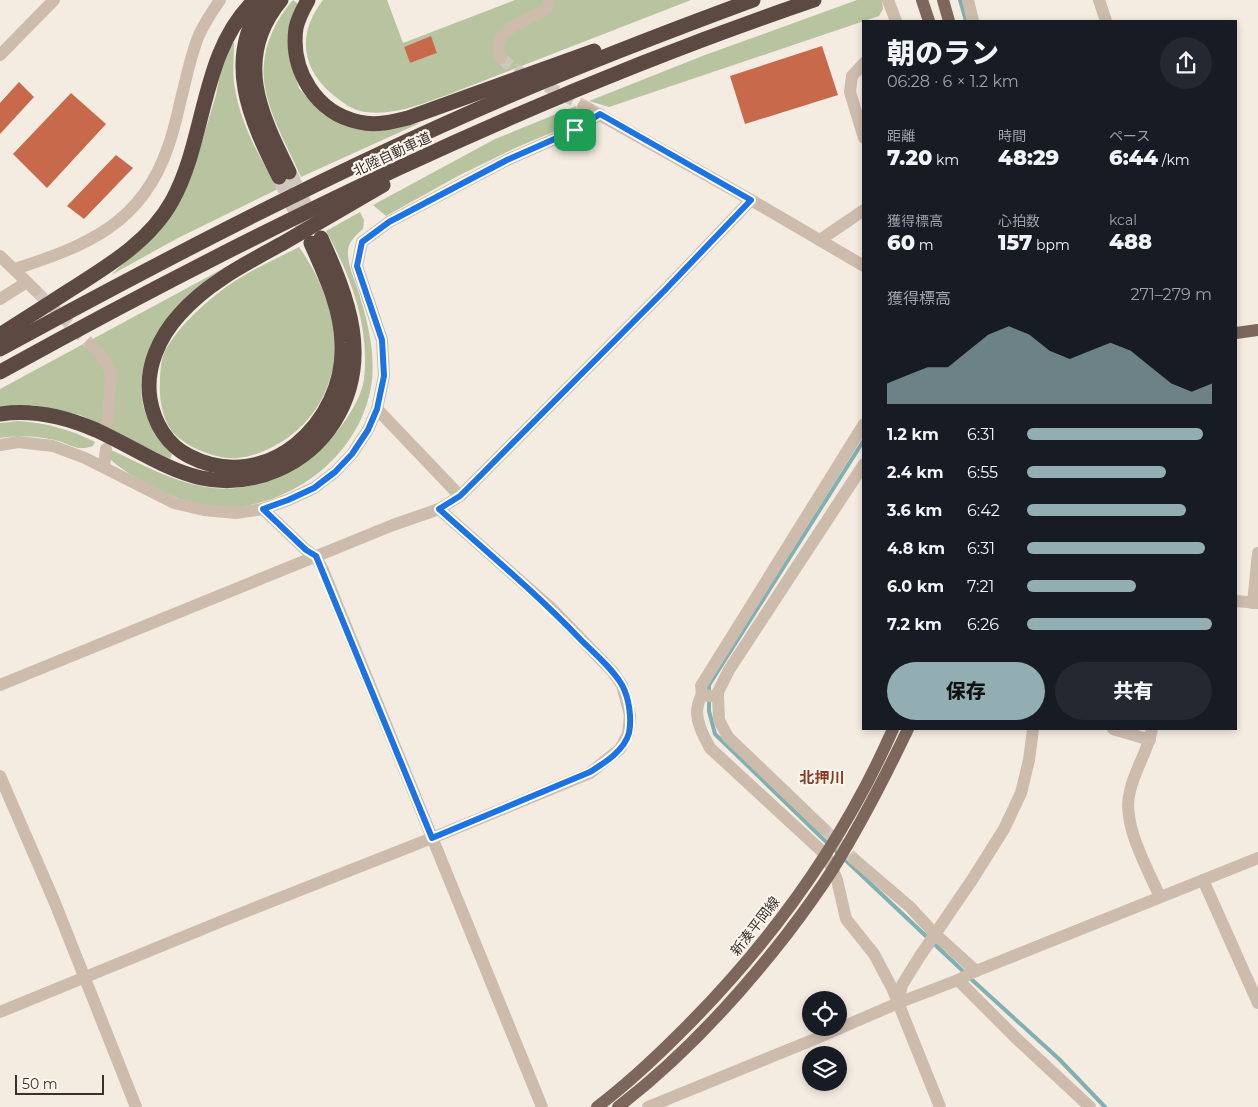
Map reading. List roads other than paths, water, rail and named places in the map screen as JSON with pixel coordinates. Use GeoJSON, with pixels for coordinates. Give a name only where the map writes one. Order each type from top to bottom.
{"type":"FeatureCollection","features":[{"type":"Feature","properties":{"kind":"highway"},"geometry":{"type":"LineString","coordinates":[[0,335],[113,262],[144,236],[158,220],[171,202],[186,167],[209,86],[223,46],[240,16],[255,0]]}},
{"type":"Feature","properties":{"kind":"highway"},"geometry":{"type":"LineString","coordinates":[[265,0],[257,11],[245,44],[243,73],[251,116],[265,150],[284,174],[261,112],[255,82],[254,65],[259,37],[264,24],[281,0]]}},
{"type":"Feature","properties":{"kind":"highway"},"geometry":{"type":"LineString","coordinates":[[308,0],[301,12],[296,27],[295,43],[301,73],[308,88],[318,100],[343,117],[358,122],[376,124],[408,118],[739,0]]}},
{"type":"Feature","properties":{"kind":"highway","name":"北陸自動車道"},"geometry":{"type":"LineString","coordinates":[[0,348],[138,274],[254,215],[435,129],[588,64],[753,0]]}},
{"type":"Feature","properties":{"kind":"highway","name":"北陸自動車道"},"geometry":{"type":"LineString","coordinates":[[0,372],[81,327],[261,234],[465,138],[690,44],[814,0]]}},
{"type":"Feature","properties":{"kind":"highway"},"geometry":{"type":"LineString","coordinates":[[0,414],[42,414],[77,423],[96,430],[166,467],[200,478],[235,480],[252,478],[285,467],[300,458],[325,434],[343,406],[353,370],[355,353],[352,319],[342,285],[316,241],[336,306],[342,343],[342,361],[339,378],[335,394],[318,424],[299,442],[278,456],[246,466],[214,466],[185,454],[169,440],[157,422],[149,392],[149,375],[160,342],[180,313],[224,277],[465,138]]}},
{"type":"Feature","properties":{"kind":"main road"},"geometry":{"type":"LineString","coordinates":[[922,0],[929,20]]}},
{"type":"Feature","properties":{"kind":"main road"},"geometry":{"type":"LineString","coordinates":[[943,0],[949,20]]}},
{"type":"Feature","properties":{"kind":"main road"},"geometry":{"type":"LineString","coordinates":[[1237,334],[1258,330]]}},
{"type":"Feature","properties":{"kind":"main road","name":"新湊平岡線"},"geometry":{"type":"LineString","coordinates":[[597,1107],[650,1063],[709,1005],[766,940],[826,855],[862,795],[893,730]]}},
{"type":"Feature","properties":{"kind":"main road"},"geometry":{"type":"LineString","coordinates":[[618,1107],[674,1058],[724,1009],[761,967],[833,870],[879,790],[908,730]]}},
{"type":"Feature","properties":{"kind":"street"},"geometry":{"type":"LineString","coordinates":[[0,55],[54,0]]}},
{"type":"Feature","properties":{"kind":"street"},"geometry":{"type":"LineString","coordinates":[[15,269],[70,250],[93,239],[114,226],[148,190],[159,170],[168,147],[197,39],[220,0]]}},
{"type":"Feature","properties":{"kind":"street"},"geometry":{"type":"LineString","coordinates":[[501,58],[497,51],[497,45],[503,35],[513,26],[546,10],[549,0]]}},
{"type":"Feature","properties":{"kind":"street"},"geometry":{"type":"LineString","coordinates":[[888,0],[896,20]]}},
{"type":"Feature","properties":{"kind":"street"},"geometry":{"type":"LineString","coordinates":[[968,0],[974,20]]}},
{"type":"Feature","properties":{"kind":"street"},"geometry":{"type":"LineString","coordinates":[[1099,0],[1106,20]]}},
{"type":"Feature","properties":{"kind":"street"},"geometry":{"type":"LineString","coordinates":[[862,65],[852,76],[850,92],[862,131]]}},
{"type":"Feature","properties":{"kind":"street"},"geometry":{"type":"LineString","coordinates":[[584,106],[862,265]]}},
{"type":"Feature","properties":{"kind":"street"},"geometry":{"type":"LineString","coordinates":[[0,445],[18,442],[53,446],[85,458],[174,502],[204,510],[236,513],[263,509],[314,488],[335,472],[352,454],[368,430],[377,409],[384,376],[382,340],[357,266],[362,242],[397,218],[507,160],[575,130],[600,114]]}},
{"type":"Feature","properties":{"kind":"street"},"geometry":{"type":"LineString","coordinates":[[0,685],[316,556],[439,509],[460,496],[665,290],[751,200]]}},
{"type":"Feature","properties":{"kind":"street"},"geometry":{"type":"LineString","coordinates":[[820,240],[862,211]]}},
{"type":"Feature","properties":{"kind":"street"},"geometry":{"type":"LineString","coordinates":[[0,256],[31,286],[0,299]]}},
{"type":"Feature","properties":{"kind":"street"},"geometry":{"type":"LineString","coordinates":[[91,346],[105,360],[111,373],[108,420]]}},
{"type":"Feature","properties":{"kind":"street"},"geometry":{"type":"LineString","coordinates":[[377,409],[460,496]]}},
{"type":"Feature","properties":{"kind":"street"},"geometry":{"type":"LineString","coordinates":[[862,427],[701,686],[703,695],[697,706],[700,730],[710,748],[826,855],[833,870],[846,919],[874,954],[893,990],[940,1107]]}},
{"type":"Feature","properties":{"kind":"street"},"geometry":{"type":"LineString","coordinates":[[104,467],[106,449]]}},
{"type":"Feature","properties":{"kind":"street"},"geometry":{"type":"LineString","coordinates":[[824,829],[728,737],[718,720],[718,692],[729,670],[862,469],[842,459]]}},
{"type":"Feature","properties":{"kind":"street"},"geometry":{"type":"LineString","coordinates":[[263,509],[306,550],[316,556],[542,1107]]}},
{"type":"Feature","properties":{"kind":"street"},"geometry":{"type":"LineString","coordinates":[[0,1012],[432,838],[590,772],[607,761],[620,748],[628,734],[630,715],[622,685],[551,608],[439,509]]}},
{"type":"Feature","properties":{"kind":"street"},"geometry":{"type":"LineString","coordinates":[[1237,601],[1256,603],[1258,553]]}},
{"type":"Feature","properties":{"kind":"street"},"geometry":{"type":"LineString","coordinates":[[703,695],[718,697]]}},
{"type":"Feature","properties":{"kind":"street"},"geometry":{"type":"LineString","coordinates":[[898,1002],[902,985],[1004,829],[1021,793],[1029,760],[1033,730]]}},
{"type":"Feature","properties":{"kind":"street"},"geometry":{"type":"LineString","coordinates":[[1121,730],[1151,734],[1130,791],[1129,810],[1131,827],[1160,897]]}},
{"type":"Feature","properties":{"kind":"street"},"geometry":{"type":"LineString","coordinates":[[0,776],[55,903],[136,1107]]}},
{"type":"Feature","properties":{"kind":"street"},"geometry":{"type":"LineString","coordinates":[[648,1107],[815,1039],[898,1002],[958,980],[976,971],[1258,858]]}},
{"type":"Feature","properties":{"kind":"street"},"geometry":{"type":"LineString","coordinates":[[855,860],[910,907],[935,934],[976,971]]}},
{"type":"Feature","properties":{"kind":"street"},"geometry":{"type":"LineString","coordinates":[[1203,880],[1258,1003]]}},
{"type":"Feature","properties":{"kind":"street"},"geometry":{"type":"LineString","coordinates":[[958,980],[1017,1039],[1090,1107]]}},
{"type":"Feature","properties":{"kind":"waterway"},"geometry":{"type":"LineString","coordinates":[[960,0],[966,20]]}},
{"type":"Feature","properties":{"kind":"waterway"},"geometry":{"type":"LineString","coordinates":[[862,443],[709,685],[709,711],[715,734],[965,973]]}},
{"type":"Feature","properties":{"kind":"waterway"},"geometry":{"type":"LineString","coordinates":[[970,978],[1059,1059],[1105,1107]]}},
{"type":"Feature","properties":{"kind":"tunnel"},"geometry":{"type":"LineString","coordinates":[[501,58],[514,69],[584,106]]}},
{"type":"Feature","properties":{"kind":"tunnel"},"geometry":{"type":"LineString","coordinates":[[289,172],[313,222]]}},
{"type":"Feature","properties":{"kind":"tunnel"},"geometry":{"type":"LineString","coordinates":[[279,177],[304,228]]}},
{"type":"Feature","properties":{"kind":"tunnel"},"geometry":{"type":"LineString","coordinates":[[35,290],[91,345]]}},
{"type":"Feature","properties":{"kind":"tunnel"},"geometry":{"type":"LineString","coordinates":[[824,829],[855,860]]}},
{"type":"Feature","properties":{"kind":"district","name":"北押川"},"geometry":{"type":"Point","coordinates":[822,778]}}]}
